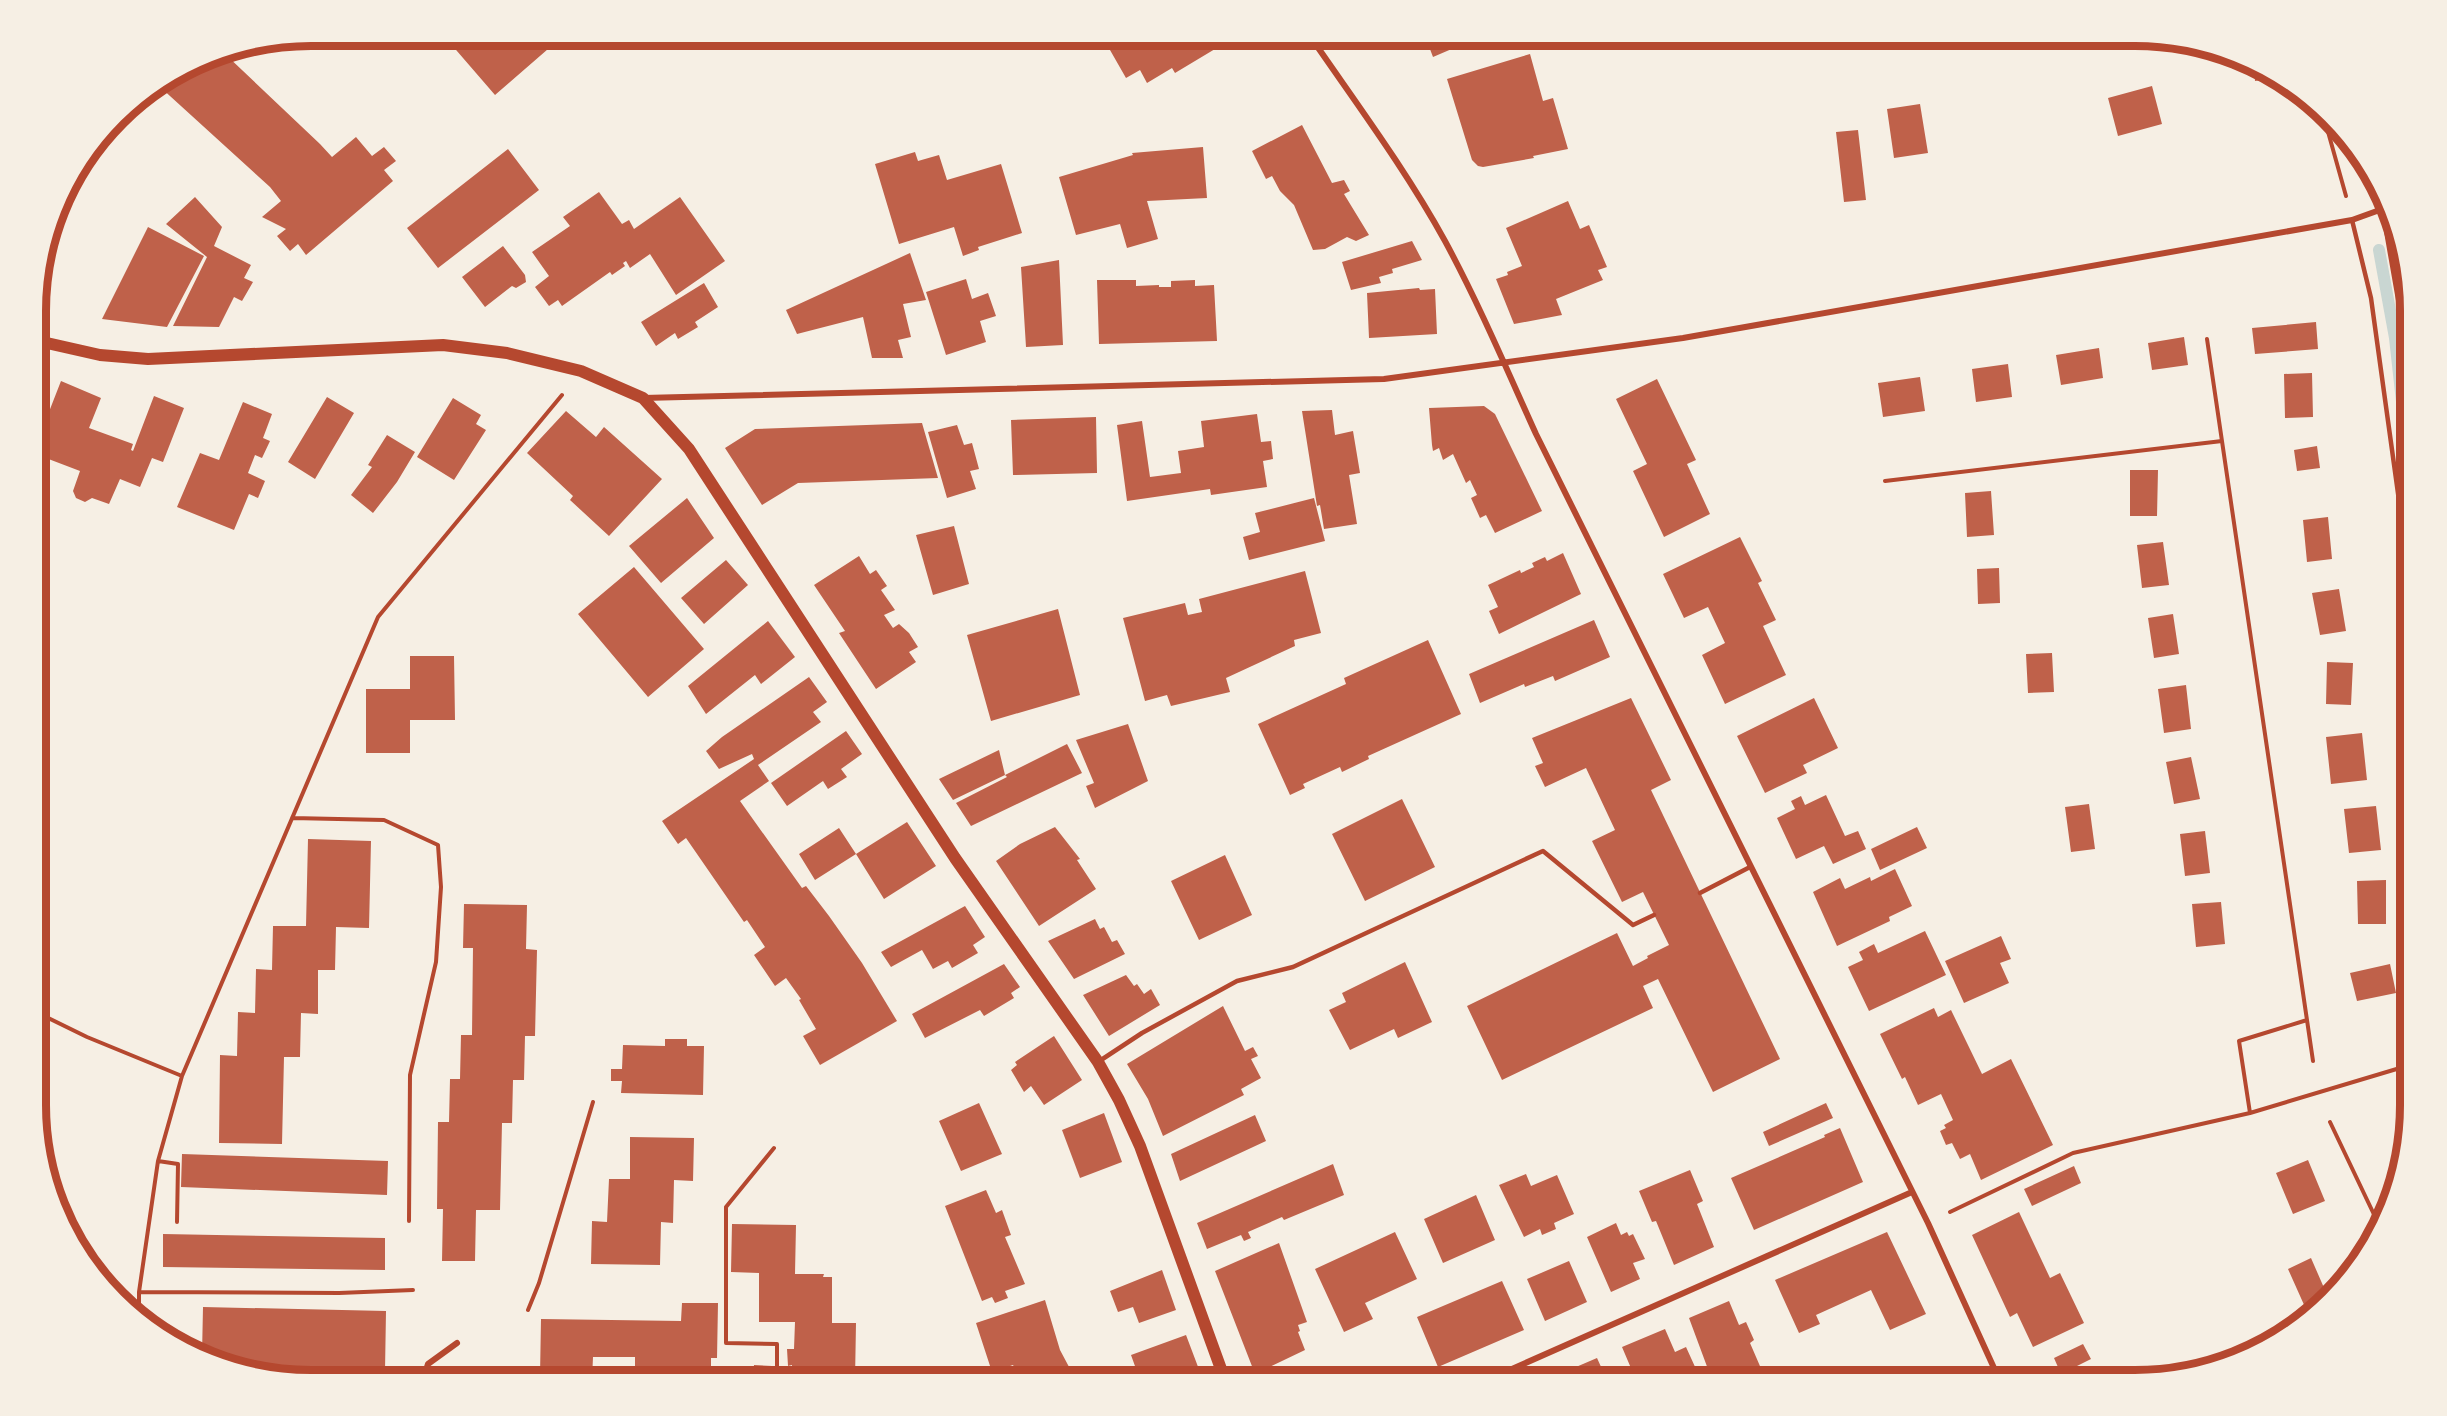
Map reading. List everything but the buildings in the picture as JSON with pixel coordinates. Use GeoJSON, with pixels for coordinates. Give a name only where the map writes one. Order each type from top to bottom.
{"type":"FeatureCollection","features":[{"type":"Feature","properties":{"kind":"main road"},"geometry":{"type":"LineString","coordinates":[[46,343],[100,355],[148,359],[443,345],[507,353],[581,371],[642,398],[689,449],[955,858],[1098,1062],[1140,1146],[1221,1370]]}},
{"type":"Feature","properties":{"kind":"street"},"geometry":{"type":"LineString","coordinates":[[1317,46],[1410,184],[1444,241],[1488,327],[1536,435],[1928,1223],[1994,1370]]}},
{"type":"Feature","properties":{"kind":"street"},"geometry":{"type":"LineString","coordinates":[[642,398],[1384,379],[1683,338],[2352,220],[2380,210]]}},
{"type":"Feature","properties":{"kind":"street"},"geometry":{"type":"LineString","coordinates":[[1510,1370],[1912,1192]]}},
{"type":"Feature","properties":{"kind":"street"},"geometry":{"type":"LineString","coordinates":[[426,1370],[428,1364],[457,1343]]}},
{"type":"Feature","properties":{"kind":"lane"},"geometry":{"type":"LineString","coordinates":[[2352,220],[2371,298],[2400,508]]}},
{"type":"Feature","properties":{"kind":"lane"},"geometry":{"type":"LineString","coordinates":[[1098,1062],[1143,1033],[1238,981],[1293,967],[1543,851],[1633,924],[1654,915]]}},
{"type":"Feature","properties":{"kind":"lane"},"geometry":{"type":"LineString","coordinates":[[1700,893],[1750,867]]}},
{"type":"Feature","properties":{"kind":"path"},"geometry":{"type":"LineString","coordinates":[[2327,128],[2352,220]]}},
{"type":"Feature","properties":{"kind":"path"},"geometry":{"type":"LineString","coordinates":[[2207,339],[2313,1061]]}},
{"type":"Feature","properties":{"kind":"path"},"geometry":{"type":"LineString","coordinates":[[139,1306],[158,1161],[182,1076],[378,617],[581,371]]}},
{"type":"Feature","properties":{"kind":"path"},"geometry":{"type":"LineString","coordinates":[[1885,481],[2222,441]]}},
{"type":"Feature","properties":{"kind":"path"},"geometry":{"type":"LineString","coordinates":[[292,818],[384,820],[438,844],[441,886],[435,962],[410,1075],[409,1221]]}},
{"type":"Feature","properties":{"kind":"path"},"geometry":{"type":"LineString","coordinates":[[46,1017],[87,1037],[182,1076]]}},
{"type":"Feature","properties":{"kind":"path"},"geometry":{"type":"LineString","coordinates":[[2250,1113],[2239,1041],[2307,1020]]}},
{"type":"Feature","properties":{"kind":"path"},"geometry":{"type":"LineString","coordinates":[[1928,1223],[2073,1153],[2250,1113],[2400,1068]]}},
{"type":"Feature","properties":{"kind":"path"},"geometry":{"type":"LineString","coordinates":[[528,1310],[539,1283],[594,1102]]}},
{"type":"Feature","properties":{"kind":"path"},"geometry":{"type":"LineString","coordinates":[[2330,1122],[2375,1217]]}},
{"type":"Feature","properties":{"kind":"path"},"geometry":{"type":"LineString","coordinates":[[774,1148],[726,1207],[726,1343],[777,1344],[777,1370]]}},
{"type":"Feature","properties":{"kind":"path"},"geometry":{"type":"LineString","coordinates":[[158,1161],[178,1164],[177,1222]]}},
{"type":"Feature","properties":{"kind":"path"},"geometry":{"type":"LineString","coordinates":[[139,1292],[339,1293],[412,1290]]}},
{"type":"Feature","properties":{"kind":"waterway"},"geometry":{"type":"LineString","coordinates":[[2379,250],[2395,338],[2400,383]]}}]}
